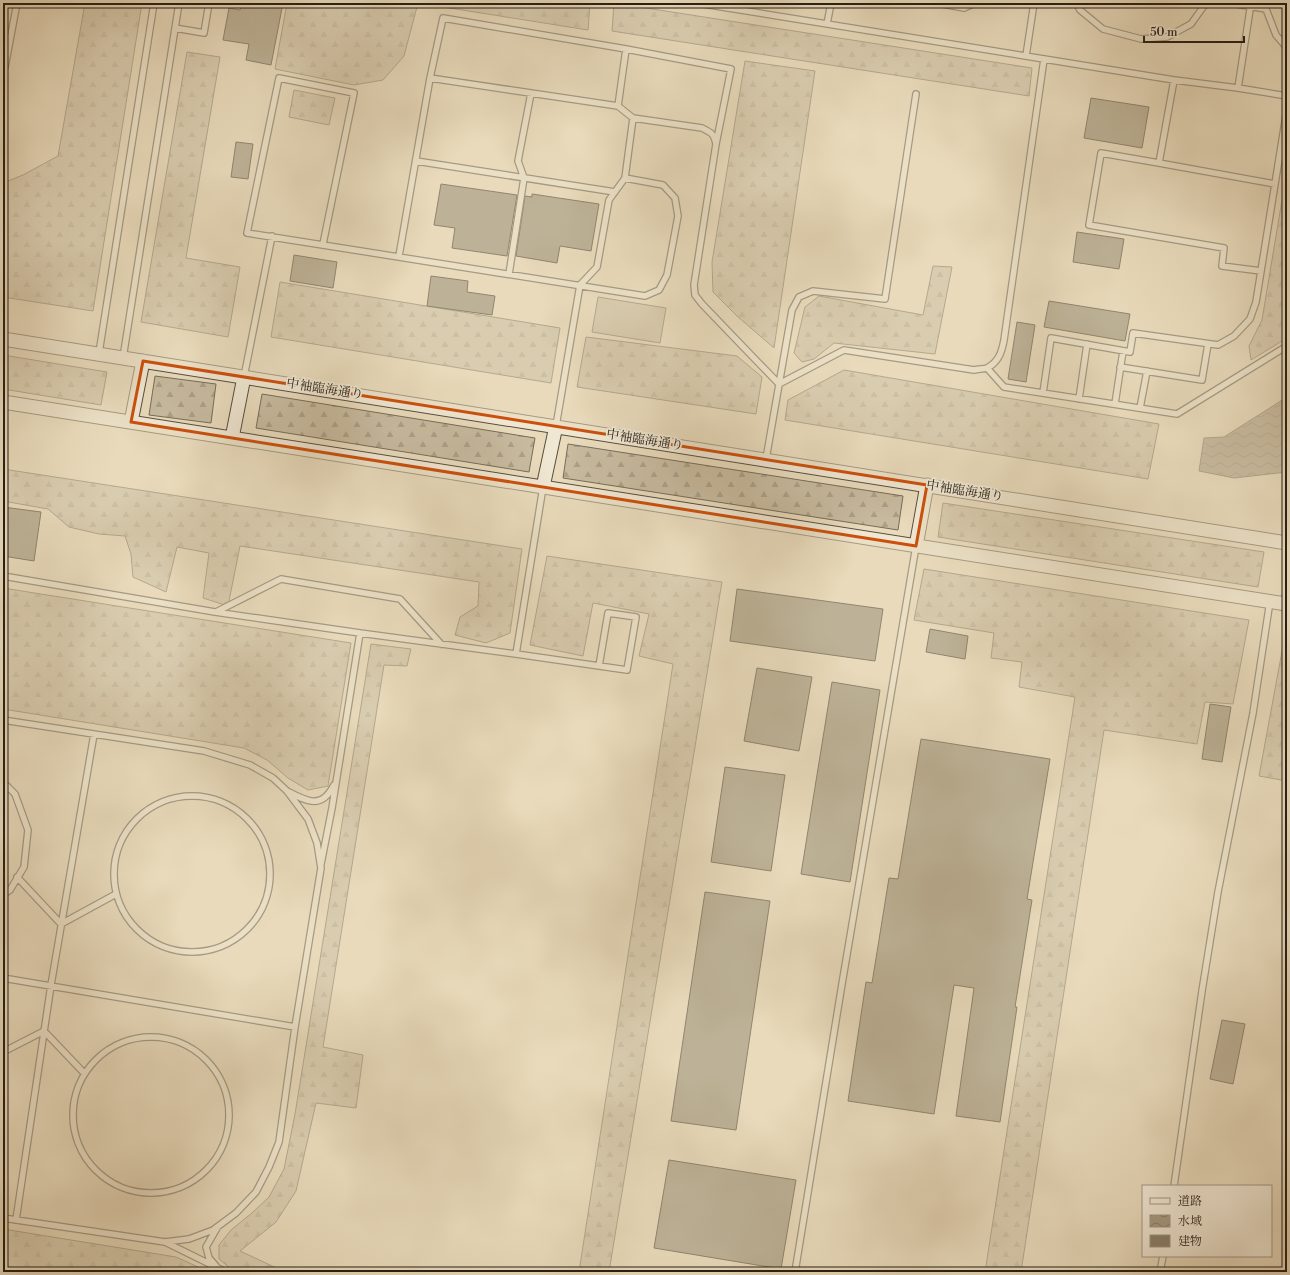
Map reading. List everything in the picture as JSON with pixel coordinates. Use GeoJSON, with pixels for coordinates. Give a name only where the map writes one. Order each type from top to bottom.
{"type":"FeatureCollection","features":[{"type":"Feature","properties":{"kind":"street","name":"中袖臨海通り"},"geometry":{"type":"LineString","coordinates":[[3,339],[1287,542]]}},
{"type":"Feature","properties":{"kind":"street"},"geometry":{"type":"LineString","coordinates":[[131,422],[143,361]]}},
{"type":"Feature","properties":{"kind":"street"},"geometry":{"type":"LineString","coordinates":[[232,438],[244,377]]}},
{"type":"Feature","properties":{"kind":"street"},"geometry":{"type":"LineString","coordinates":[[3,402],[1286,604],[1287,600]]}},
{"type":"Feature","properties":{"kind":"street"},"geometry":{"type":"LineString","coordinates":[[543,487],[556,426]]}},
{"type":"Feature","properties":{"kind":"street"},"geometry":{"type":"LineString","coordinates":[[916,546],[927,485]]}},
{"type":"Feature","properties":{"kind":"lane"},"geometry":{"type":"LineString","coordinates":[[3,67],[5,67],[17,3]]}},
{"type":"Feature","properties":{"kind":"lane"},"geometry":{"type":"LineString","coordinates":[[98,354],[154,3]]}},
{"type":"Feature","properties":{"kind":"lane"},"geometry":{"type":"LineString","coordinates":[[124,358],[179,3]]}},
{"type":"Feature","properties":{"kind":"lane"},"geometry":{"type":"LineString","coordinates":[[175,28],[204,33],[209,3]]}},
{"type":"Feature","properties":{"kind":"lane"},"geometry":{"type":"LineString","coordinates":[[697,3],[1174,80],[1287,96]]}},
{"type":"Feature","properties":{"kind":"lane"},"geometry":{"type":"LineString","coordinates":[[827,24],[831,3]]}},
{"type":"Feature","properties":{"kind":"lane"},"geometry":{"type":"LineString","coordinates":[[937,3],[964,8],[975,3]]}},
{"type":"Feature","properties":{"kind":"lane"},"geometry":{"type":"LineString","coordinates":[[1026,56],[1034,3]]}},
{"type":"Feature","properties":{"kind":"lane"},"geometry":{"type":"LineString","coordinates":[[1076,3],[1080,10],[1103,29],[1141,39],[1167,37],[1191,24],[1206,3]]}},
{"type":"Feature","properties":{"kind":"lane"},"geometry":{"type":"LineString","coordinates":[[1235,3],[1266,6],[1276,35],[1287,48]]}},
{"type":"Feature","properties":{"kind":"lane"},"geometry":{"type":"LineString","coordinates":[[1238,88],[1250,5]]}},
{"type":"Feature","properties":{"kind":"lane"},"geometry":{"type":"LineString","coordinates":[[399,256],[430,78],[443,18],[626,48],[731,69],[716,144],[694,286],[695,295],[779,384]]}},
{"type":"Feature","properties":{"kind":"lane"},"geometry":{"type":"LineString","coordinates":[[618,106],[626,48]]}},
{"type":"Feature","properties":{"kind":"lane"},"geometry":{"type":"LineString","coordinates":[[779,384],[844,350],[974,370],[987,368],[997,360],[1002,350],[1044,59]]}},
{"type":"Feature","properties":{"kind":"lane"},"geometry":{"type":"LineString","coordinates":[[322,244],[354,94],[279,78],[247,233],[645,296],[659,290],[667,275],[678,216],[675,198],[663,185],[625,178]]}},
{"type":"Feature","properties":{"kind":"lane"},"geometry":{"type":"LineString","coordinates":[[430,78],[618,106],[633,118],[702,128],[714,135],[716,144]]}},
{"type":"Feature","properties":{"kind":"lane"},"geometry":{"type":"LineString","coordinates":[[1160,163],[1174,80]]}},
{"type":"Feature","properties":{"kind":"lane"},"geometry":{"type":"LineString","coordinates":[[509,274],[524,178],[518,161],[531,93]]}},
{"type":"Feature","properties":{"kind":"lane"},"geometry":{"type":"LineString","coordinates":[[766,459],[792,310],[799,297],[813,290],[885,299],[916,94]]}},
{"type":"Feature","properties":{"kind":"lane"},"geometry":{"type":"LineString","coordinates":[[1043,393],[1051,338],[1130,352],[1133,333],[1218,345],[1234,336],[1250,319],[1256,302],[1287,109]]}},
{"type":"Feature","properties":{"kind":"lane"},"geometry":{"type":"LineString","coordinates":[[556,426],[580,285],[597,267],[609,200],[625,178],[633,118]]}},
{"type":"Feature","properties":{"kind":"lane"},"geometry":{"type":"LineString","coordinates":[[1261,271],[1222,266],[1224,248],[1089,225],[1101,153],[1275,184]]}},
{"type":"Feature","properties":{"kind":"lane"},"geometry":{"type":"LineString","coordinates":[[416,161],[615,192]]}},
{"type":"Feature","properties":{"kind":"lane"},"geometry":{"type":"LineString","coordinates":[[244,377],[272,236]]}},
{"type":"Feature","properties":{"kind":"lane"},"geometry":{"type":"LineString","coordinates":[[1079,399],[1087,344]]}},
{"type":"Feature","properties":{"kind":"lane"},"geometry":{"type":"LineString","coordinates":[[1120,367],[1202,380],[1208,344]]}},
{"type":"Feature","properties":{"kind":"lane"},"geometry":{"type":"LineString","coordinates":[[987,368],[1004,387],[1177,414],[1287,346]]}},
{"type":"Feature","properties":{"kind":"lane"},"geometry":{"type":"LineString","coordinates":[[1114,404],[1122,351]]}},
{"type":"Feature","properties":{"kind":"lane"},"geometry":{"type":"LineString","coordinates":[[1140,408],[1146,371]]}},
{"type":"Feature","properties":{"kind":"lane"},"geometry":{"type":"LineString","coordinates":[[516,654],[543,487]]}},
{"type":"Feature","properties":{"kind":"lane"},"geometry":{"type":"LineString","coordinates":[[794,1272],[916,546]]}},
{"type":"Feature","properties":{"kind":"lane"},"geometry":{"type":"LineString","coordinates":[[3,576],[216,612],[627,670],[636,617],[608,613],[599,666]]}},
{"type":"Feature","properties":{"kind":"lane"},"geometry":{"type":"LineString","coordinates":[[216,612],[281,579],[400,599],[441,644]]}},
{"type":"Feature","properties":{"kind":"lane"},"geometry":{"type":"LineString","coordinates":[[1174,1185],[1218,892],[1254,714],[1270,601]]}},
{"type":"Feature","properties":{"kind":"lane"},"geometry":{"type":"LineString","coordinates":[[3,1218],[165,1242],[189,1239],[212,1230],[236,1213],[256,1192],[269,1167],[278,1142],[295,1027],[337,780],[360,633]]}},
{"type":"Feature","properties":{"kind":"lane"},"geometry":{"type":"LineString","coordinates":[[3,720],[204,751],[250,766],[273,778],[287,791],[308,819],[317,844],[321,868]]}},
{"type":"Feature","properties":{"kind":"lane"},"geometry":{"type":"LineString","coordinates":[[16,1220],[51,986],[94,734]]}},
{"type":"Feature","properties":{"kind":"lane"},"geometry":{"type":"LineString","coordinates":[[287,791],[312,802],[323,800],[330,794],[337,780]]}},
{"type":"Feature","properties":{"kind":"lane"},"geometry":{"type":"LineString","coordinates":[[3,782],[15,794],[28,830],[24,867],[10,890],[3,895]]}},
{"type":"Feature","properties":{"kind":"lane"},"geometry":{"type":"LineString","coordinates":[[194,796],[221,801],[244,815],[257,829],[269,854],[269,894],[257,919],[236,940],[212,951],[186,953],[150,941],[130,923],[116,894],[114,867],[122,840],[137,818],[167,800],[194,796]]}},
{"type":"Feature","properties":{"kind":"lane"},"geometry":{"type":"LineString","coordinates":[[17,877],[61,924]]}},
{"type":"Feature","properties":{"kind":"lane"},"geometry":{"type":"LineString","coordinates":[[61,924],[116,894]]}},
{"type":"Feature","properties":{"kind":"lane"},"geometry":{"type":"LineString","coordinates":[[3,978],[295,1027]]}},
{"type":"Feature","properties":{"kind":"lane"},"geometry":{"type":"LineString","coordinates":[[3,1052],[44,1031]]}},
{"type":"Feature","properties":{"kind":"lane"},"geometry":{"type":"LineString","coordinates":[[44,1031],[84,1073]]}},
{"type":"Feature","properties":{"kind":"lane"},"geometry":{"type":"LineString","coordinates":[[164,1037],[198,1051],[217,1071],[224,1086],[230,1113],[228,1132],[217,1158],[207,1170],[173,1191],[137,1193],[100,1176],[78,1145],[72,1106],[80,1080],[84,1073],[90,1064],[111,1046],[134,1038],[164,1037]]}},
{"type":"Feature","properties":{"kind":"lane"},"geometry":{"type":"LineString","coordinates":[[219,1225],[206,1247],[209,1258],[219,1269]]}},
{"type":"Feature","properties":{"kind":"lane"},"geometry":{"type":"LineString","coordinates":[[165,1242],[226,1272]]}},
{"type":"Feature","properties":{"kind":"lane"},"geometry":{"type":"LineString","coordinates":[[1160,1272],[1162,1257]]}},
{"type":"Feature","properties":{"kind":"highlighted area"},"geometry":{"type":"Polygon","coordinates":[[[143,361],[927,485],[916,546],[131,422],[143,361]]]}},
{"type":"Feature","properties":{"kind":"green space"},"geometry":{"type":"Polygon","coordinates":[[[85,3],[142,3],[93,311],[3,297],[3,183],[23,175],[58,156],[85,3]]]}},
{"type":"Feature","properties":{"kind":"green space"},"geometry":{"type":"Polygon","coordinates":[[[287,3],[418,3],[404,56],[383,80],[354,85],[275,69],[287,3]]]}},
{"type":"Feature","properties":{"kind":"green space"},"geometry":{"type":"Polygon","coordinates":[[[418,3],[590,3],[588,30],[418,3]]]}},
{"type":"Feature","properties":{"kind":"green space"},"geometry":{"type":"Polygon","coordinates":[[[614,3],[1032,68],[1029,96],[612,31],[614,3]]]}},
{"type":"Feature","properties":{"kind":"green space"},"geometry":{"type":"Polygon","coordinates":[[[187,52],[220,57],[186,258],[240,267],[228,337],[141,322],[187,52]]]}},
{"type":"Feature","properties":{"kind":"green space"},"geometry":{"type":"Polygon","coordinates":[[[745,61],[815,71],[774,348],[737,316],[713,292],[712,262],[745,61]]]}},
{"type":"Feature","properties":{"kind":"green space"},"geometry":{"type":"Polygon","coordinates":[[[294,90],[335,98],[329,125],[289,117],[294,90]]]}},
{"type":"Feature","properties":{"kind":"green space"},"geometry":{"type":"Polygon","coordinates":[[[1287,170],[1287,338],[1251,360],[1249,346],[1262,320],[1287,170]]]}},
{"type":"Feature","properties":{"kind":"green space"},"geometry":{"type":"Polygon","coordinates":[[[933,266],[952,267],[935,354],[834,343],[814,359],[802,362],[794,353],[805,307],[819,296],[923,315],[933,266]]]}},
{"type":"Feature","properties":{"kind":"green space"},"geometry":{"type":"Polygon","coordinates":[[[280,282],[560,328],[551,383],[271,337],[280,282]]]}},
{"type":"Feature","properties":{"kind":"green space"},"geometry":{"type":"Polygon","coordinates":[[[598,297],[666,308],[660,343],[592,332],[598,297]]]}},
{"type":"Feature","properties":{"kind":"green space"},"geometry":{"type":"Polygon","coordinates":[[[586,337],[737,356],[762,377],[756,414],[577,387],[586,337]]]}},
{"type":"Feature","properties":{"kind":"green space"},"geometry":{"type":"Polygon","coordinates":[[[3,355],[107,372],[101,405],[3,389],[3,355]]]}},
{"type":"Feature","properties":{"kind":"green space"},"geometry":{"type":"Polygon","coordinates":[[[844,370],[1159,424],[1148,479],[785,420],[788,400],[844,370]]]}},
{"type":"Feature","properties":{"kind":"green space"},"geometry":{"type":"Polygon","coordinates":[[[155,376],[216,384],[211,423],[149,415],[155,376]]]}},
{"type":"Feature","properties":{"kind":"green space"},"geometry":{"type":"Polygon","coordinates":[[[262,394],[535,438],[529,472],[256,428],[262,394]]]}},
{"type":"Feature","properties":{"kind":"green space"},"geometry":{"type":"Polygon","coordinates":[[[568,444],[903,496],[898,530],[563,478],[568,444]]]}},
{"type":"Feature","properties":{"kind":"green space"},"geometry":{"type":"Polygon","coordinates":[[[3,469],[522,549],[510,633],[486,643],[455,635],[460,617],[478,606],[479,582],[240,546],[228,606],[203,598],[209,553],[177,547],[166,592],[133,577],[131,554],[125,536],[99,534],[69,527],[48,509],[3,501],[3,469]]]}},
{"type":"Feature","properties":{"kind":"green space"},"geometry":{"type":"Polygon","coordinates":[[[943,503],[1264,552],[1258,587],[938,537],[943,503]]]}},
{"type":"Feature","properties":{"kind":"green space"},"geometry":{"type":"Polygon","coordinates":[[[547,556],[722,582],[609,1272],[579,1272],[673,664],[639,656],[649,614],[593,603],[583,656],[530,645],[547,556]]]}},
{"type":"Feature","properties":{"kind":"green space"},"geometry":{"type":"Polygon","coordinates":[[[924,569],[1249,620],[1233,704],[1205,702],[1197,744],[1104,730],[1021,1272],[985,1272],[1075,697],[1019,687],[1022,662],[991,658],[994,633],[914,620],[924,569]]]}},
{"type":"Feature","properties":{"kind":"green space"},"geometry":{"type":"Polygon","coordinates":[[[3,588],[351,643],[328,786],[308,790],[288,778],[267,760],[244,748],[3,709],[3,588]]]}},
{"type":"Feature","properties":{"kind":"green space"},"geometry":{"type":"Polygon","coordinates":[[[1287,624],[1287,781],[1259,776],[1287,624]]]}},
{"type":"Feature","properties":{"kind":"green space"},"geometry":{"type":"Polygon","coordinates":[[[371,644],[411,649],[407,666],[384,665],[323,1047],[363,1055],[356,1108],[316,1103],[296,1191],[276,1222],[240,1251],[285,1272],[237,1272],[219,1259],[219,1245],[231,1230],[269,1197],[284,1169],[295,1114],[371,644]]]}},
{"type":"Feature","properties":{"kind":"green space"},"geometry":{"type":"Polygon","coordinates":[[[3,1229],[176,1257],[209,1272],[3,1272],[3,1229]]]}},
{"type":"Feature","properties":{"kind":"water"},"geometry":{"type":"Polygon","coordinates":[[[1287,397],[1287,472],[1234,478],[1199,471],[1204,438],[1224,437],[1287,397]]]}},
{"type":"Feature","properties":{"kind":"building"},"geometry":{"type":"Polygon","coordinates":[[[242,3],[283,3],[271,65],[246,60],[249,44],[223,40],[229,8],[240,10],[242,3]]]}},
{"type":"Feature","properties":{"kind":"building"},"geometry":{"type":"Polygon","coordinates":[[[1091,98],[1149,107],[1142,148],[1084,138],[1091,98]]]}},
{"type":"Feature","properties":{"kind":"building"},"geometry":{"type":"Polygon","coordinates":[[[236,142],[253,144],[248,179],[231,177],[236,142]]]}},
{"type":"Feature","properties":{"kind":"building"},"geometry":{"type":"Polygon","coordinates":[[[441,184],[517,195],[507,256],[452,248],[455,228],[434,225],[441,184]]]}},
{"type":"Feature","properties":{"kind":"building"},"geometry":{"type":"Polygon","coordinates":[[[532,194],[599,204],[591,251],[560,246],[557,263],[516,256],[525,196],[532,197],[532,194]]]}},
{"type":"Feature","properties":{"kind":"building"},"geometry":{"type":"Polygon","coordinates":[[[1077,232],[1124,239],[1119,269],[1073,262],[1077,232]]]}},
{"type":"Feature","properties":{"kind":"building"},"geometry":{"type":"Polygon","coordinates":[[[294,255],[337,262],[333,288],[290,281],[294,255]]]}},
{"type":"Feature","properties":{"kind":"building"},"geometry":{"type":"Polygon","coordinates":[[[431,276],[468,281],[467,292],[495,296],[492,315],[427,306],[431,276]]]}},
{"type":"Feature","properties":{"kind":"building"},"geometry":{"type":"Polygon","coordinates":[[[1049,301],[1130,314],[1125,341],[1044,327],[1049,301]]]}},
{"type":"Feature","properties":{"kind":"building"},"geometry":{"type":"Polygon","coordinates":[[[1017,322],[1035,325],[1026,382],[1008,379],[1017,322]]]}},
{"type":"Feature","properties":{"kind":"building"},"geometry":{"type":"Polygon","coordinates":[[[3,507],[41,512],[34,561],[3,556],[3,507]]]}},
{"type":"Feature","properties":{"kind":"building"},"geometry":{"type":"Polygon","coordinates":[[[737,589],[883,609],[875,661],[730,641],[737,589]]]}},
{"type":"Feature","properties":{"kind":"building"},"geometry":{"type":"Polygon","coordinates":[[[930,629],[968,636],[965,659],[926,652],[930,629]]]}},
{"type":"Feature","properties":{"kind":"building"},"geometry":{"type":"Polygon","coordinates":[[[757,668],[812,677],[799,751],[744,741],[757,668]]]}},
{"type":"Feature","properties":{"kind":"building"},"geometry":{"type":"Polygon","coordinates":[[[832,682],[880,690],[850,882],[801,874],[832,682]]]}},
{"type":"Feature","properties":{"kind":"building"},"geometry":{"type":"Polygon","coordinates":[[[1210,704],[1231,707],[1222,762],[1202,759],[1210,704]]]}},
{"type":"Feature","properties":{"kind":"building"},"geometry":{"type":"Polygon","coordinates":[[[921,739],[1050,759],[1027,899],[1032,900],[1015,1007],[1017,1007],[1000,1122],[956,1116],[974,988],[954,985],[934,1114],[848,1101],[866,982],[872,983],[889,878],[898,879],[921,739]]]}},
{"type":"Feature","properties":{"kind":"building"},"geometry":{"type":"Polygon","coordinates":[[[725,767],[785,775],[771,871],[711,862],[725,767]]]}},
{"type":"Feature","properties":{"kind":"building"},"geometry":{"type":"Polygon","coordinates":[[[705,892],[770,901],[736,1130],[671,1121],[705,892]]]}},
{"type":"Feature","properties":{"kind":"building"},"geometry":{"type":"Polygon","coordinates":[[[1222,1020],[1245,1024],[1233,1084],[1210,1079],[1222,1020]]]}},
{"type":"Feature","properties":{"kind":"building"},"geometry":{"type":"Polygon","coordinates":[[[669,1160],[796,1180],[781,1269],[654,1248],[669,1160]]]}}]}
